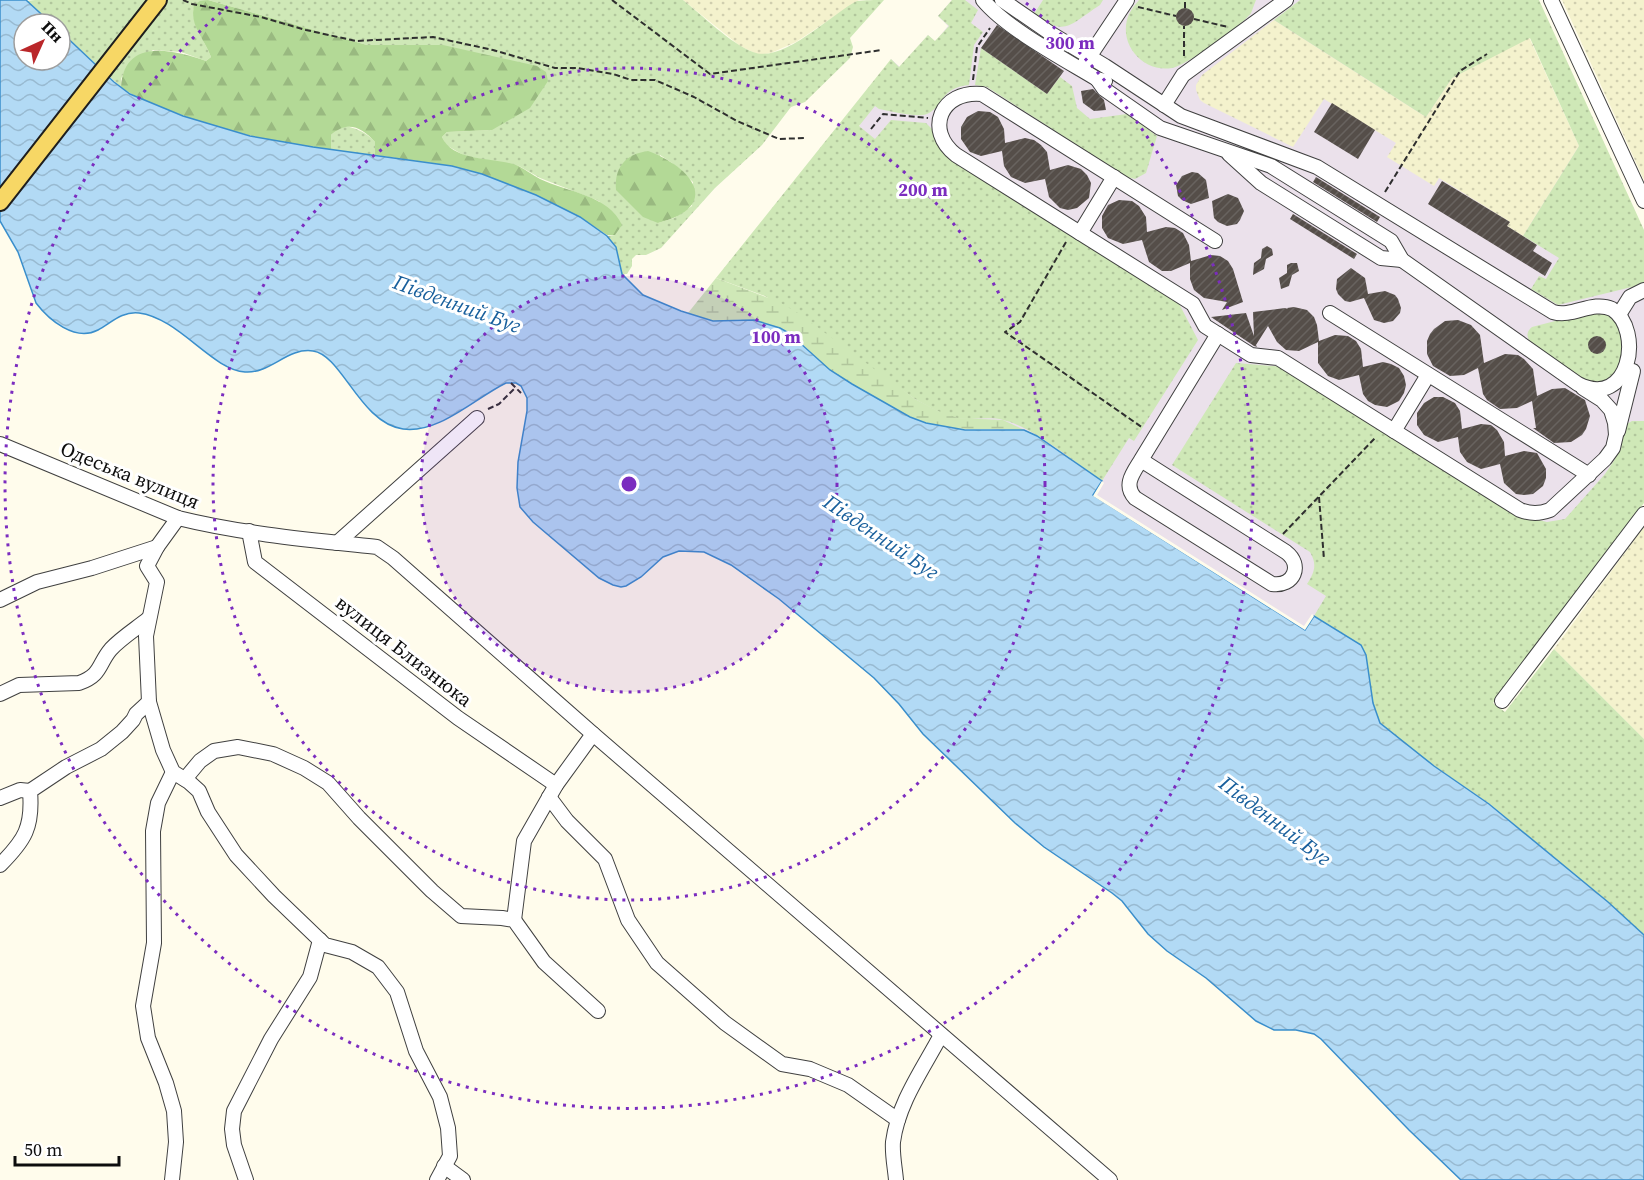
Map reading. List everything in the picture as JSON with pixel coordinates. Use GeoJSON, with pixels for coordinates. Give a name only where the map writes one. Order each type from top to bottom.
{"type":"FeatureCollection","features":[{"type":"Feature","properties":{"kind":"main road"},"geometry":{"type":"LineString","coordinates":[[0,202],[158,0]]}},
{"type":"Feature","properties":{"kind":"street"},"geometry":{"type":"LineString","coordinates":[[983,0],[999,15],[1165,127],[1271,166],[1391,241],[1401,260],[1607,405],[1614,416],[1616,435]]}},
{"type":"Feature","properties":{"kind":"street"},"geometry":{"type":"LineString","coordinates":[[1002,0],[1181,116],[1317,167],[1553,312],[1562,314],[1601,305],[1620,313],[1630,323],[1636,334],[1638,347],[1609,454],[1550,510],[1540,513],[1520,510],[1278,358],[1251,355],[1205,326],[1193,304],[948,149],[939,130],[943,110],[959,96],[971,93],[982,94],[1215,241]]}},
{"type":"Feature","properties":{"kind":"street"},"geometry":{"type":"LineString","coordinates":[[1250,27],[1264,11],[1267,0]]}},
{"type":"Feature","properties":{"kind":"street"},"geometry":{"type":"LineString","coordinates":[[1164,105],[1183,75],[1286,0]]}},
{"type":"Feature","properties":{"kind":"street"},"geometry":{"type":"LineString","coordinates":[[1551,0],[1644,201]]}},
{"type":"Feature","properties":{"kind":"street"},"geometry":{"type":"LineString","coordinates":[[1081,69],[1125,2]]}},
{"type":"Feature","properties":{"kind":"street"},"geometry":{"type":"LineString","coordinates":[[1224,150],[1261,183],[1380,258],[1401,260]]}},
{"type":"Feature","properties":{"kind":"street"},"geometry":{"type":"LineString","coordinates":[[1077,231],[1114,177]]}},
{"type":"Feature","properties":{"kind":"street"},"geometry":{"type":"LineString","coordinates":[[1620,313],[1630,297],[1644,290]]}},
{"type":"Feature","properties":{"kind":"street"},"geometry":{"type":"LineString","coordinates":[[1330,313],[1589,475]]}},
{"type":"Feature","properties":{"kind":"street"},"geometry":{"type":"LineString","coordinates":[[1141,460],[1290,555],[1295,566],[1293,577],[1284,584],[1272,585],[1131,494],[1128,483],[1141,460],[1155,436],[1218,334]]}},
{"type":"Feature","properties":{"kind":"street"},"geometry":{"type":"LineString","coordinates":[[1572,381],[1590,388],[1610,387],[1626,377],[1636,360]]}},
{"type":"Feature","properties":{"kind":"street"},"geometry":{"type":"LineString","coordinates":[[1390,428],[1428,375]]}},
{"type":"Feature","properties":{"kind":"street"},"geometry":{"type":"LineString","coordinates":[[338,543],[477,418]]}},
{"type":"Feature","properties":{"kind":"street","name":"Одеська вулиця"},"geometry":{"type":"LineString","coordinates":[[0,444],[178,518],[249,531],[377,547],[393,558],[593,734],[1110,1180]]}},
{"type":"Feature","properties":{"kind":"street"},"geometry":{"type":"LineString","coordinates":[[1502,701],[1644,514]]}},
{"type":"Feature","properties":{"kind":"street"},"geometry":{"type":"LineString","coordinates":[[178,518],[157,547],[147,566],[157,582],[146,636],[149,702],[163,750],[179,776],[199,791],[208,812],[236,855],[274,896],[325,945],[352,952],[378,967],[398,992],[416,1051],[440,1097],[448,1128],[450,1156],[437,1180]]}},
{"type":"Feature","properties":{"kind":"street","name":"вулиця Близнюка"},"geometry":{"type":"LineString","coordinates":[[249,531],[255,562],[553,791],[567,821],[605,859],[628,920],[657,963],[725,1023],[782,1065],[810,1069],[848,1084],[898,1120]]}},
{"type":"Feature","properties":{"kind":"street"},"geometry":{"type":"LineString","coordinates":[[0,600],[37,582],[92,568],[157,547]]}},
{"type":"Feature","properties":{"kind":"street"},"geometry":{"type":"LineString","coordinates":[[0,694],[19,685],[79,683],[88,680],[96,673],[110,650],[148,619]]}},
{"type":"Feature","properties":{"kind":"street"},"geometry":{"type":"LineString","coordinates":[[0,798],[20,790],[30,791],[66,767],[101,749],[122,732],[149,702]]}},
{"type":"Feature","properties":{"kind":"street"},"geometry":{"type":"LineString","coordinates":[[593,734],[553,791],[524,841],[514,920],[544,962],[598,1011]]}},
{"type":"Feature","properties":{"kind":"street"},"geometry":{"type":"LineString","coordinates":[[172,1180],[176,1142],[174,1111],[166,1083],[148,1038],[143,1006],[154,943],[153,831],[158,803],[179,776],[200,760],[214,751],[238,747],[273,754],[304,768],[328,783],[408,866],[461,916],[514,920]]}},
{"type":"Feature","properties":{"kind":"street"},"geometry":{"type":"LineString","coordinates":[[0,865],[18,846],[26,832],[32,811],[30,791]]}},
{"type":"Feature","properties":{"kind":"street"},"geometry":{"type":"LineString","coordinates":[[246,1180],[234,1145],[232,1129],[234,1110],[271,1039],[310,977],[320,940]]}},
{"type":"Feature","properties":{"kind":"street"},"geometry":{"type":"LineString","coordinates":[[896,1180],[893,1144],[898,1120],[904,1103],[941,1035]]}},
{"type":"Feature","properties":{"kind":"street"},"geometry":{"type":"LineString","coordinates":[[444,1166],[463,1180]]}},
{"type":"Feature","properties":{"kind":"path"},"geometry":{"type":"LineString","coordinates":[[183,0],[192,4],[261,16],[306,30],[356,40],[433,37],[494,50],[555,68],[578,68],[613,74],[631,80],[655,80],[779,139],[805,138]]}},
{"type":"Feature","properties":{"kind":"path"},"geometry":{"type":"LineString","coordinates":[[612,0],[710,74],[882,50]]}},
{"type":"Feature","properties":{"kind":"path"},"geometry":{"type":"LineString","coordinates":[[1185,0],[1185,8]]}},
{"type":"Feature","properties":{"kind":"path"},"geometry":{"type":"LineString","coordinates":[[1125,2],[1176,15]]}},
{"type":"Feature","properties":{"kind":"path"},"geometry":{"type":"LineString","coordinates":[[971,93],[977,47],[999,15]]}},
{"type":"Feature","properties":{"kind":"path"},"geometry":{"type":"LineString","coordinates":[[1194,19],[1250,27]]}},
{"type":"Feature","properties":{"kind":"path"},"geometry":{"type":"LineString","coordinates":[[1183,75],[1184,26]]}},
{"type":"Feature","properties":{"kind":"path"},"geometry":{"type":"LineString","coordinates":[[1377,204],[1460,70],[1486,54]]}},
{"type":"Feature","properties":{"kind":"path"},"geometry":{"type":"LineString","coordinates":[[871,129],[883,114],[940,120]]}},
{"type":"Feature","properties":{"kind":"path"},"geometry":{"type":"LineString","coordinates":[[1077,231],[1020,322],[1005,332],[1155,436]]}},
{"type":"Feature","properties":{"kind":"path"},"geometry":{"type":"LineString","coordinates":[[511,383],[521,393]]}},
{"type":"Feature","properties":{"kind":"path"},"geometry":{"type":"LineString","coordinates":[[477,418],[483,412],[499,404],[516,387]]}},
{"type":"Feature","properties":{"kind":"path"},"geometry":{"type":"LineString","coordinates":[[1274,544],[1390,428]]}},
{"type":"Feature","properties":{"kind":"path"},"geometry":{"type":"LineString","coordinates":[[1319,497],[1324,559]]}},
{"type":"Feature","properties":{"kind":"shaded area"},"geometry":{"type":"Polygon","coordinates":[[[683,0],[859,0],[796,42],[771,53],[759,55],[740,46],[683,0]]]}},
{"type":"Feature","properties":{"kind":"shaded area"},"geometry":{"type":"Polygon","coordinates":[[[952,0],[1511,0],[1644,287],[1644,439],[1435,668],[1368,666],[1305,630],[1093,496],[1037,436],[910,417],[852,384],[789,333],[766,323],[891,59],[900,67],[928,35],[935,42],[948,26],[938,16],[952,0]]]}},
{"type":"Feature","properties":{"kind":"shaded area"},"geometry":{"type":"Polygon","coordinates":[[[1562,0],[1644,0],[1644,180],[1562,0]]]}},
{"type":"Feature","properties":{"kind":"shaded area"},"geometry":{"type":"Polygon","coordinates":[[[1274,20],[1426,117],[1452,78],[1529,37],[1579,146],[1523,236],[1507,226],[1510,222],[1439,178],[1434,186],[1387,157],[1396,143],[1324,99],[1293,147],[1204,103],[1200,100],[1196,90],[1196,85],[1202,75],[1274,20]]]}},
{"type":"Feature","properties":{"kind":"shaded area"},"geometry":{"type":"Polygon","coordinates":[[[1644,527],[1644,739],[1554,649],[1644,527]]]}},
{"type":"Feature","properties":{"kind":"green space"},"geometry":{"type":"Polygon","coordinates":[[[208,0],[193,9],[197,29],[211,57],[206,61],[181,52],[153,50],[125,70],[121,79],[121,87],[72,42],[72,12],[39,12],[27,1],[208,0]]]}},
{"type":"Feature","properties":{"kind":"green space"},"geometry":{"type":"Polygon","coordinates":[[[208,0],[683,0],[735,43],[753,52],[765,54],[792,45],[857,1],[884,0],[850,38],[853,47],[850,58],[805,102],[791,107],[762,145],[715,188],[661,248],[646,255],[636,255],[632,259],[632,266],[627,274],[622,274],[615,249],[607,236],[615,235],[599,201],[540,178],[519,166],[465,156],[446,145],[442,137],[447,132],[492,130],[403,46],[367,45],[208,0]],[[660,155],[658,223],[674,218],[692,206],[693,182],[660,155]]]}},
{"type":"Feature","properties":{"kind":"green space"},"geometry":{"type":"Polygon","coordinates":[[[208,0],[367,45],[443,45],[537,66],[546,72],[548,81],[530,108],[492,130],[447,132],[442,137],[447,145],[464,155],[516,165],[540,179],[597,201],[608,207],[622,225],[615,235],[607,235],[580,217],[536,195],[482,174],[452,166],[375,155],[375,142],[365,132],[354,127],[337,130],[331,135],[331,150],[290,144],[190,118],[145,100],[121,87],[124,71],[131,60],[141,54],[166,51],[206,61],[211,57],[196,26],[193,13],[194,5],[208,0]]]}},
{"type":"Feature","properties":{"kind":"green space"},"geometry":{"type":"Polygon","coordinates":[[[952,0],[965,0],[978,10],[971,23],[983,32],[974,45],[969,85],[952,90],[937,107],[923,115],[897,113],[875,106],[859,126],[875,139],[891,120],[926,123],[935,136],[1175,296],[1198,340],[1134,441],[1129,438],[1102,481],[1054,446],[1015,424],[997,419],[957,418],[930,407],[765,296],[716,278],[891,59],[899,67],[928,35],[935,41],[949,26],[938,16],[952,0]]]}},
{"type":"Feature","properties":{"kind":"green space"},"geometry":{"type":"Polygon","coordinates":[[[1043,0],[1103,0],[1100,5],[1074,23],[1061,27],[1034,14],[1043,0]]]}},
{"type":"Feature","properties":{"kind":"green space"},"geometry":{"type":"Polygon","coordinates":[[[1139,0],[1256,0],[1246,19],[1214,44],[1179,66],[1162,68],[1144,62],[1137,56],[1127,40],[1127,20],[1139,0]]]}},
{"type":"Feature","properties":{"kind":"green space"},"geometry":{"type":"Polygon","coordinates":[[[1300,0],[1539,0],[1644,230],[1644,284],[1558,305],[1531,289],[1539,276],[1546,279],[1559,258],[1523,236],[1579,146],[1530,38],[1452,78],[1426,117],[1274,20],[1300,0]]]}},
{"type":"Feature","properties":{"kind":"green space"},"geometry":{"type":"Polygon","coordinates":[[[981,48],[1047,94],[1060,77],[1072,86],[1077,108],[1090,119],[1127,114],[1157,136],[1146,173],[1135,179],[1127,177],[987,87],[975,85],[981,48]]]}},
{"type":"Feature","properties":{"kind":"green space"},"geometry":{"type":"Polygon","coordinates":[[[346,126],[362,132],[375,142],[375,155],[331,150],[331,135],[339,128],[346,126]]]}},
{"type":"Feature","properties":{"kind":"green space"},"geometry":{"type":"Polygon","coordinates":[[[648,151],[677,167],[688,176],[694,187],[695,197],[690,207],[678,216],[658,223],[643,217],[616,190],[617,175],[623,163],[633,155],[648,151]]]}},
{"type":"Feature","properties":{"kind":"green space"},"geometry":{"type":"Polygon","coordinates":[[[716,278],[779,302],[798,313],[915,399],[938,411],[958,418],[1003,420],[1037,436],[1010,430],[954,429],[925,423],[889,407],[851,384],[830,370],[794,337],[781,329],[746,320],[711,321],[688,313],[716,278]]]}},
{"type":"Feature","properties":{"kind":"green space"},"geometry":{"type":"Polygon","coordinates":[[[1586,313],[1609,313],[1627,328],[1624,371],[1606,381],[1594,382],[1575,375],[1545,354],[1528,337],[1528,332],[1532,327],[1586,313]]]}},
{"type":"Feature","properties":{"kind":"green space"},"geometry":{"type":"Polygon","coordinates":[[[1236,363],[1286,367],[1527,517],[1547,522],[1565,519],[1605,474],[1615,459],[1625,425],[1632,421],[1644,421],[1644,503],[1493,703],[1505,712],[1554,649],[1644,739],[1644,935],[1608,902],[1490,804],[1420,756],[1380,723],[1373,703],[1366,655],[1361,645],[1314,616],[1326,596],[1307,584],[1314,568],[1314,560],[1310,552],[1172,465],[1236,363]]]}},
{"type":"Feature","properties":{"kind":"water","name":"Південний Буг"},"geometry":{"type":"Polygon","coordinates":[[[0,0],[26,0],[39,12],[12,12],[12,72],[72,72],[72,42],[130,94],[183,116],[250,136],[452,166],[482,174],[536,195],[580,217],[607,236],[616,247],[622,274],[643,295],[713,321],[754,320],[780,328],[789,333],[830,370],[910,417],[926,423],[965,430],[1024,430],[1037,436],[1102,481],[1093,495],[1305,630],[1314,616],[1361,645],[1366,655],[1373,703],[1380,723],[1434,766],[1489,804],[1608,902],[1644,935],[1644,1180],[1461,1180],[1321,1039],[1314,1034],[1296,1030],[1274,1030],[1256,1021],[1206,978],[1167,951],[1148,934],[1122,901],[1044,847],[1015,823],[923,734],[874,678],[779,599],[731,565],[704,552],[679,551],[663,557],[641,577],[626,586],[613,585],[599,578],[533,522],[520,507],[517,488],[518,462],[527,411],[527,398],[521,386],[516,383],[506,383],[494,389],[443,421],[416,429],[403,429],[388,424],[375,415],[333,364],[323,355],[313,351],[295,353],[263,369],[245,372],[220,363],[168,324],[139,313],[122,316],[89,333],[72,331],[55,322],[36,303],[18,252],[0,221],[0,0]]]}},
{"type":"Feature","properties":{"kind":"pier"},"geometry":{"type":"Polygon","coordinates":[[[1102,481],[1104,483],[1097,495],[1304,626],[1312,614],[1314,616],[1305,630],[1093,496],[1102,481]]]}},
{"type":"Feature","properties":{"kind":"building"},"geometry":{"type":"Polygon","coordinates":[[[1185,8],[1191,11],[1194,17],[1191,23],[1185,26],[1179,23],[1176,17],[1179,11],[1185,8]]]}},
{"type":"Feature","properties":{"kind":"building"},"geometry":{"type":"Polygon","coordinates":[[[997,25],[1064,71],[1047,94],[981,48],[997,25]]]}},
{"type":"Feature","properties":{"kind":"building"},"geometry":{"type":"Polygon","coordinates":[[[1093,89],[1104,100],[1106,110],[1094,111],[1083,103],[1081,91],[1093,89]]]}},
{"type":"Feature","properties":{"kind":"building"},"geometry":{"type":"Polygon","coordinates":[[[1332,103],[1375,130],[1358,159],[1314,132],[1332,103]]]}},
{"type":"Feature","properties":{"kind":"building"},"geometry":{"type":"Polygon","coordinates":[[[978,111],[990,112],[998,117],[1004,129],[1005,143],[1025,138],[1041,145],[1047,152],[1050,170],[1068,165],[1081,169],[1091,183],[1089,198],[1077,208],[1068,210],[1060,208],[1049,197],[1045,179],[1025,183],[1011,177],[1004,166],[1002,151],[981,156],[970,152],[961,139],[961,127],[967,117],[978,111]]]}},
{"type":"Feature","properties":{"kind":"building"},"geometry":{"type":"Polygon","coordinates":[[[1192,172],[1198,173],[1206,180],[1209,198],[1191,204],[1178,196],[1176,185],[1182,176],[1192,172]]]}},
{"type":"Feature","properties":{"kind":"building"},"geometry":{"type":"Polygon","coordinates":[[[1316,177],[1380,217],[1377,222],[1313,182],[1316,177]]]}},
{"type":"Feature","properties":{"kind":"building"},"geometry":{"type":"Polygon","coordinates":[[[1442,181],[1510,222],[1507,226],[1537,245],[1533,251],[1552,263],[1545,276],[1428,204],[1442,181]]]}},
{"type":"Feature","properties":{"kind":"building"},"geometry":{"type":"Polygon","coordinates":[[[1228,194],[1238,198],[1244,211],[1237,224],[1227,226],[1214,218],[1212,201],[1228,194]]]}},
{"type":"Feature","properties":{"kind":"building"},"geometry":{"type":"Polygon","coordinates":[[[1119,200],[1132,201],[1139,206],[1146,217],[1147,232],[1166,227],[1175,228],[1183,233],[1189,245],[1191,261],[1211,255],[1220,256],[1228,261],[1233,269],[1243,302],[1222,310],[1227,302],[1204,298],[1194,290],[1190,279],[1190,263],[1171,271],[1162,271],[1149,262],[1142,240],[1123,244],[1108,238],[1102,228],[1102,216],[1108,205],[1119,200]]]}},
{"type":"Feature","properties":{"kind":"building"},"geometry":{"type":"Polygon","coordinates":[[[1293,214],[1357,254],[1354,259],[1290,219],[1293,214]]]}},
{"type":"Feature","properties":{"kind":"building"},"geometry":{"type":"Polygon","coordinates":[[[1267,246],[1272,249],[1273,255],[1266,259],[1264,269],[1253,275],[1254,263],[1261,258],[1262,249],[1267,246]]]}},
{"type":"Feature","properties":{"kind":"building"},"geometry":{"type":"Polygon","coordinates":[[[1297,263],[1299,271],[1292,275],[1289,286],[1281,289],[1279,278],[1287,273],[1287,265],[1297,263]]]}},
{"type":"Feature","properties":{"kind":"building"},"geometry":{"type":"Polygon","coordinates":[[[1351,268],[1365,278],[1368,294],[1385,291],[1395,295],[1401,308],[1393,321],[1384,323],[1374,320],[1364,298],[1350,302],[1345,301],[1338,294],[1337,279],[1351,268]]]}},
{"type":"Feature","properties":{"kind":"building"},"geometry":{"type":"Polygon","coordinates":[[[1294,307],[1307,310],[1314,317],[1319,341],[1335,335],[1348,336],[1356,341],[1361,349],[1363,367],[1383,362],[1399,368],[1406,385],[1399,401],[1387,407],[1375,405],[1363,394],[1359,375],[1339,380],[1328,376],[1318,363],[1318,342],[1299,351],[1286,350],[1277,342],[1268,326],[1256,345],[1257,347],[1211,317],[1246,313],[1254,336],[1253,312],[1294,307]]]}},
{"type":"Feature","properties":{"kind":"building"},"geometry":{"type":"Polygon","coordinates":[[[1458,320],[1471,325],[1480,335],[1484,363],[1505,354],[1518,355],[1533,369],[1537,396],[1552,389],[1565,388],[1585,400],[1590,416],[1582,435],[1571,442],[1554,443],[1533,428],[1536,428],[1532,401],[1517,408],[1500,409],[1487,400],[1483,394],[1478,368],[1464,375],[1450,376],[1433,366],[1427,354],[1427,341],[1430,334],[1445,321],[1458,320]]]}},
{"type":"Feature","properties":{"kind":"building"},"geometry":{"type":"Polygon","coordinates":[[[1597,336],[1603,339],[1606,345],[1603,351],[1597,354],[1591,351],[1588,345],[1591,339],[1597,336]]]}},
{"type":"Feature","properties":{"kind":"building"},"geometry":{"type":"Polygon","coordinates":[[[1434,397],[1443,397],[1455,403],[1460,411],[1462,429],[1481,424],[1491,425],[1504,442],[1505,456],[1524,451],[1537,453],[1546,469],[1543,486],[1533,494],[1516,494],[1504,483],[1500,464],[1481,469],[1467,462],[1460,452],[1458,437],[1438,442],[1424,435],[1417,425],[1417,413],[1424,403],[1434,397]]]}}]}
